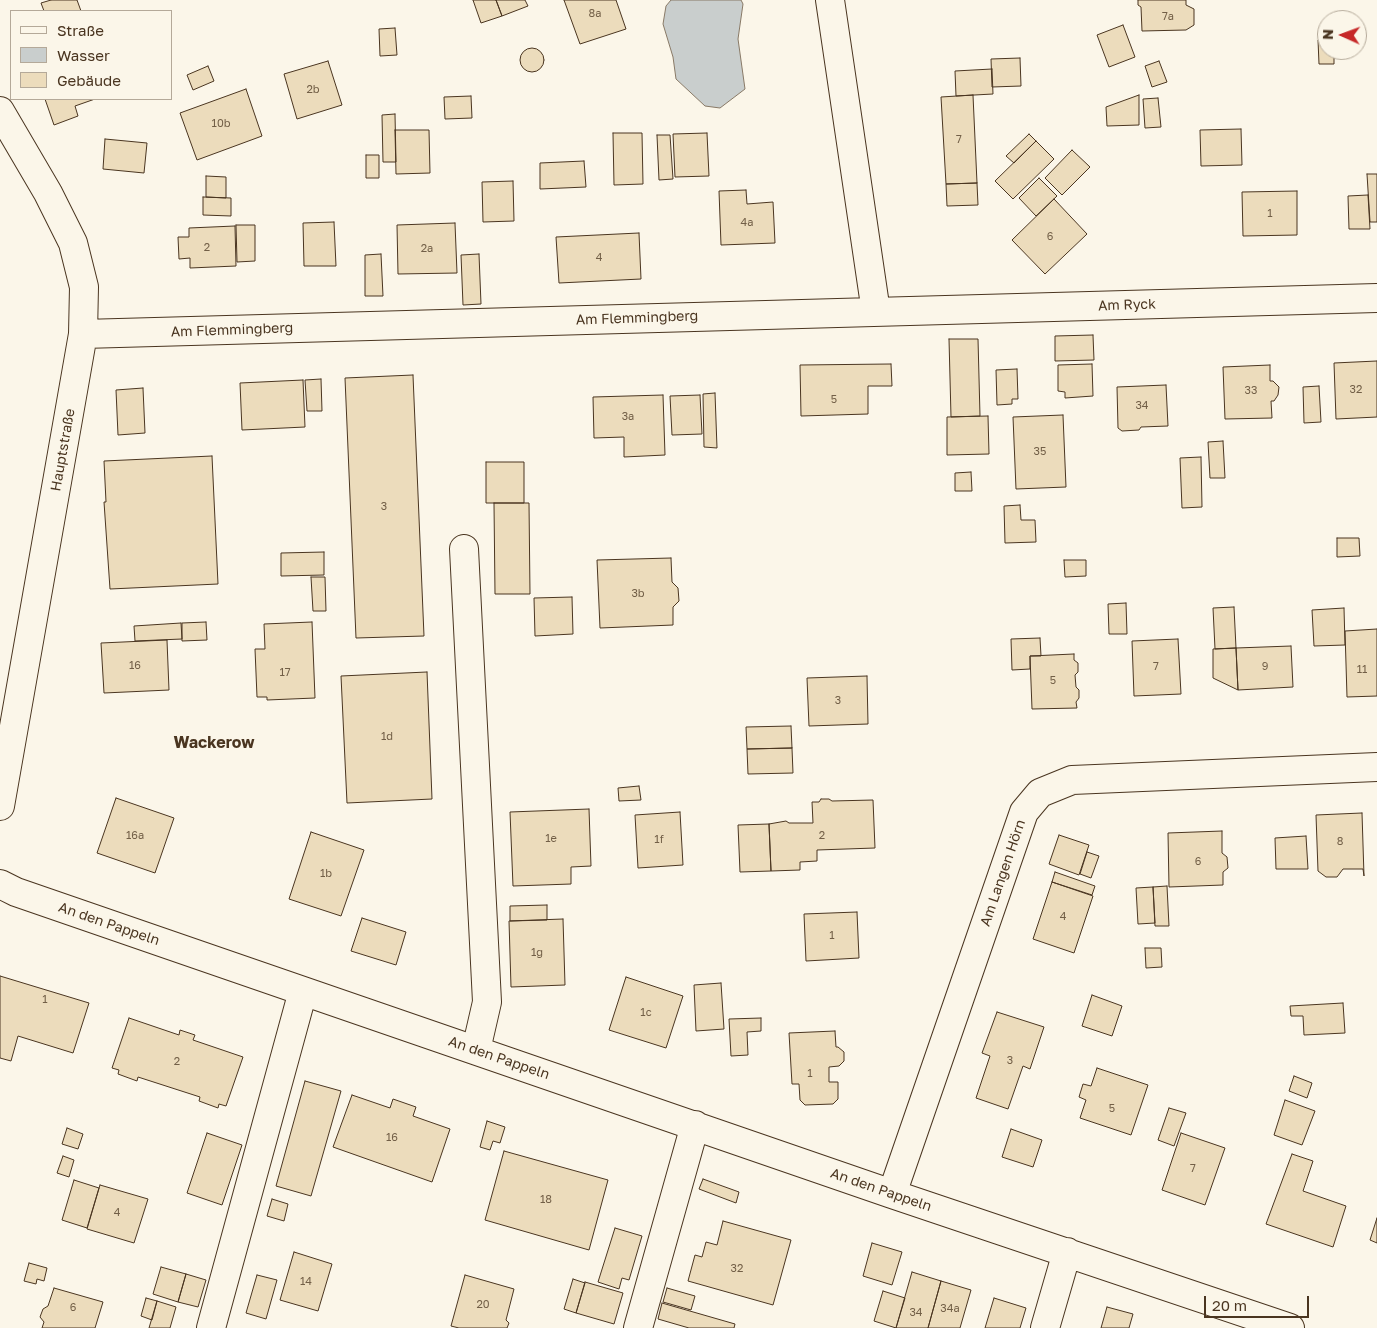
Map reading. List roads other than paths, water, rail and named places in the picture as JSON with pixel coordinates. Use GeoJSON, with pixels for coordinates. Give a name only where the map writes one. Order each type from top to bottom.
{"type":"FeatureCollection","features":[{"type":"Feature","properties":{"kind":"street"},"geometry":{"type":"LineString","coordinates":[[830,0],[876,312]]}},
{"type":"Feature","properties":{"kind":"street","name":"Hauptstraße"},"geometry":{"type":"LineString","coordinates":[[0,111],[48,193],[73,243],[84,287],[83,334],[0,806]]}},
{"type":"Feature","properties":{"kind":"street","name":"Am Ryck"},"geometry":{"type":"LineString","coordinates":[[876,312],[1377,298]]}},
{"type":"Feature","properties":{"kind":"street","name":"Am Flemmingberg"},"geometry":{"type":"LineString","coordinates":[[83,334],[876,312]]}},
{"type":"Feature","properties":{"kind":"street"},"geometry":{"type":"LineString","coordinates":[[464,549],[487,1002],[476,1050]]}},
{"type":"Feature","properties":{"kind":"street","name":"Am Langen Hörn"},"geometry":{"type":"LineString","coordinates":[[892,1194],[1024,812],[1040,794],[1072,780],[1377,767]]}},
{"type":"Feature","properties":{"kind":"street","name":"An den Pappeln"},"geometry":{"type":"LineString","coordinates":[[0,884],[303,991],[892,1194],[1290,1328]]}},
{"type":"Feature","properties":{"kind":"street"},"geometry":{"type":"LineString","coordinates":[[211,1328],[303,991]]}},
{"type":"Feature","properties":{"kind":"street"},"geometry":{"type":"LineString","coordinates":[[638,1328],[695,1125]]}},
{"type":"Feature","properties":{"kind":"street"},"geometry":{"type":"LineString","coordinates":[[1045,1328],[1068,1252]]}},
{"type":"Feature","properties":{"kind":"water"},"geometry":{"type":"Polygon","coordinates":[[[671,0],[741,0],[743,4],[738,39],[745,89],[720,108],[705,106],[676,79],[673,57],[663,24],[666,6],[671,0]]]}},
{"type":"Feature","properties":{"kind":"district","name":"Wackerow"},"geometry":{"type":"Point","coordinates":[214,743]}}]}
